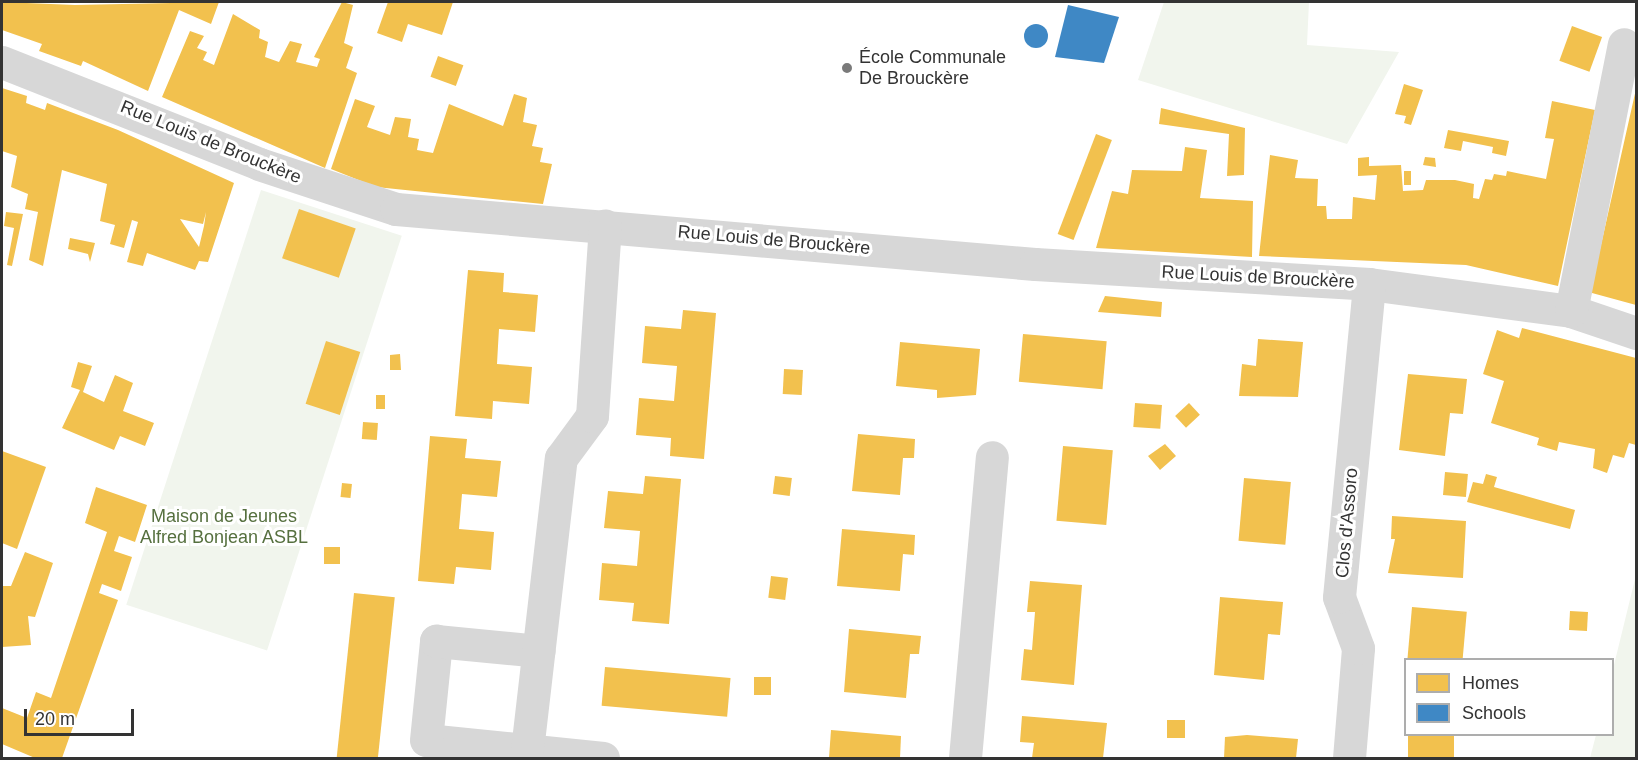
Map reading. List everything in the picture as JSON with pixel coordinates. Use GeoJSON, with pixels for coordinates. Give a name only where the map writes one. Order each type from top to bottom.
{"type":"FeatureCollection","features":[{"type":"Feature","properties":{"kind":"street"},"geometry":{"type":"LineString","coordinates":[[1571,311],[1624,44]]}},
{"type":"Feature","properties":{"kind":"street","name":"Rue Louis de Brouckère"},"geometry":{"type":"LineString","coordinates":[[2,62],[259,164],[396,210],[605,225],[1035,264],[1369,284],[1571,311],[1636,333]]}},
{"type":"Feature","properties":{"kind":"street"},"geometry":{"type":"LineString","coordinates":[[527,750],[561,458],[592,416],[605,225]]}},
{"type":"Feature","properties":{"kind":"street","name":"Clos d'Assoro"},"geometry":{"type":"LineString","coordinates":[[1349,759],[1359,648],[1340,597],[1369,284]]}},
{"type":"Feature","properties":{"kind":"street"},"geometry":{"type":"LineString","coordinates":[[965,759],[992,457]]}},
{"type":"Feature","properties":{"kind":"street"},"geometry":{"type":"LineString","coordinates":[[539,651],[436,641],[426,740],[603,759]]}},
{"type":"Feature","properties":{"kind":"green space"},"geometry":{"type":"Polygon","coordinates":[[[1164,2],[1309,2],[1307,45],[1399,52],[1347,144],[1138,80],[1164,2]]]}},
{"type":"Feature","properties":{"kind":"green space","name":"Maison de Jeunes Alfred Bonjean ASBL"},"geometry":{"type":"Polygon","coordinates":[[[261,190],[402,236],[267,650],[126,605],[261,190]]]}},
{"type":"Feature","properties":{"kind":"green space"},"geometry":{"type":"Polygon","coordinates":[[[1636,575],[1636,758],[1590,758],[1596,736],[1614,736],[1614,665],[1636,575]]]}},
{"type":"Feature","properties":{"kind":"building: Homes"},"geometry":{"type":"Polygon","coordinates":[[[2,2],[75,5],[219,2],[211,24],[179,10],[148,91],[83,61],[81,66],[39,51],[42,44],[2,30],[2,2]]]}},
{"type":"Feature","properties":{"kind":"building: Homes"},"geometry":{"type":"Polygon","coordinates":[[[342,2],[353,5],[344,43],[353,47],[346,68],[357,73],[325,168],[162,97],[190,31],[204,36],[197,48],[207,52],[203,60],[214,65],[233,14],[260,30],[259,38],[268,42],[265,57],[279,62],[290,41],[302,44],[296,62],[317,67],[320,59],[314,57],[342,2]]]}},
{"type":"Feature","properties":{"kind":"building: Homes"},"geometry":{"type":"Polygon","coordinates":[[[388,2],[453,2],[442,35],[408,24],[402,42],[377,33],[388,2]]]}},
{"type":"Feature","properties":{"kind":"building: Homes"},"geometry":{"type":"Polygon","coordinates":[[[1572,26],[1602,37],[1589,72],[1559,61],[1572,26]]]}},
{"type":"Feature","properties":{"kind":"building: Homes"},"geometry":{"type":"Polygon","coordinates":[[[438,56],[463,65],[456,86],[430,77],[438,56]]]}},
{"type":"Feature","properties":{"kind":"building: Homes"},"geometry":{"type":"Polygon","coordinates":[[[1404,84],[1423,90],[1411,125],[1404,123],[1406,116],[1395,114],[1404,84]]]}},
{"type":"Feature","properties":{"kind":"building: Homes"},"geometry":{"type":"Polygon","coordinates":[[[2,88],[27,96],[26,103],[45,110],[47,103],[118,130],[234,183],[208,262],[199,261],[195,270],[147,253],[143,266],[127,262],[138,222],[132,220],[124,248],[110,244],[115,225],[100,221],[107,184],[62,170],[43,266],[29,260],[38,212],[25,209],[28,194],[11,187],[17,156],[2,151],[2,88]],[[206,212],[203,224],[180,219],[199,247],[206,212]]]}},
{"type":"Feature","properties":{"kind":"building: Homes"},"geometry":{"type":"Polygon","coordinates":[[[1636,89],[1636,305],[1581,290],[1594,276],[1636,89]]]}},
{"type":"Feature","properties":{"kind":"building: Homes"},"geometry":{"type":"Polygon","coordinates":[[[514,94],[527,98],[523,122],[537,125],[532,146],[543,148],[540,162],[552,164],[543,204],[376,187],[331,169],[355,99],[375,106],[367,127],[390,135],[395,117],[411,119],[408,137],[419,139],[417,150],[433,153],[449,104],[503,126],[514,94]]]}},
{"type":"Feature","properties":{"kind":"building: Homes"},"geometry":{"type":"Polygon","coordinates":[[[1552,101],[1595,110],[1558,286],[1466,265],[1259,256],[1270,155],[1298,160],[1295,178],[1318,179],[1317,206],[1326,206],[1327,219],[1352,219],[1353,197],[1375,200],[1377,175],[1358,176],[1358,158],[1369,157],[1369,166],[1401,165],[1403,191],[1423,190],[1426,180],[1455,180],[1474,184],[1473,198],[1479,199],[1485,179],[1492,180],[1494,174],[1506,176],[1507,171],[1546,179],[1554,139],[1545,138],[1552,101]]]}},
{"type":"Feature","properties":{"kind":"building: Homes"},"geometry":{"type":"Polygon","coordinates":[[[1161,108],[1245,128],[1244,175],[1227,176],[1229,134],[1159,124],[1161,108]]]}},
{"type":"Feature","properties":{"kind":"building: Homes"},"geometry":{"type":"Polygon","coordinates":[[[1448,130],[1509,141],[1506,156],[1492,153],[1493,147],[1463,141],[1461,151],[1444,148],[1448,130]]]}},
{"type":"Feature","properties":{"kind":"building: Homes"},"geometry":{"type":"Polygon","coordinates":[[[1096,134],[1112,140],[1074,240],[1058,234],[1096,134]]]}},
{"type":"Feature","properties":{"kind":"building: Homes"},"geometry":{"type":"Polygon","coordinates":[[[1185,147],[1207,150],[1200,198],[1253,201],[1252,257],[1096,248],[1112,191],[1128,194],[1132,170],[1182,171],[1185,147]]]}},
{"type":"Feature","properties":{"kind":"building: Homes"},"geometry":{"type":"Polygon","coordinates":[[[1425,157],[1435,158],[1436,167],[1423,165],[1425,157]]]}},
{"type":"Feature","properties":{"kind":"building: Homes"},"geometry":{"type":"Polygon","coordinates":[[[1404,171],[1411,171],[1411,185],[1404,185],[1404,171]]]}},
{"type":"Feature","properties":{"kind":"building: Homes"},"geometry":{"type":"Polygon","coordinates":[[[299,209],[356,229],[339,278],[282,258],[299,209]]]}},
{"type":"Feature","properties":{"kind":"building: Homes"},"geometry":{"type":"Polygon","coordinates":[[[6,212],[23,214],[12,266],[7,265],[14,228],[4,226],[6,212]]]}},
{"type":"Feature","properties":{"kind":"building: Homes"},"geometry":{"type":"Polygon","coordinates":[[[70,238],[95,243],[90,262],[88,254],[68,249],[70,238]]]}},
{"type":"Feature","properties":{"kind":"building: Homes"},"geometry":{"type":"Polygon","coordinates":[[[468,270],[504,273],[503,292],[538,295],[535,332],[499,329],[497,364],[532,367],[529,404],[493,401],[492,419],[455,416],[468,270]]]}},
{"type":"Feature","properties":{"kind":"building: Homes"},"geometry":{"type":"Polygon","coordinates":[[[1105,296],[1162,302],[1161,317],[1098,312],[1105,296]]]}},
{"type":"Feature","properties":{"kind":"building: Homes"},"geometry":{"type":"Polygon","coordinates":[[[683,310],[716,313],[704,459],[670,456],[671,438],[636,435],[639,398],[674,401],[677,366],[642,363],[645,326],[681,329],[683,310]]]}},
{"type":"Feature","properties":{"kind":"building: Homes"},"geometry":{"type":"Polygon","coordinates":[[[1522,328],[1636,358],[1636,445],[1629,443],[1624,458],[1613,455],[1607,473],[1593,468],[1595,449],[1559,442],[1557,451],[1537,445],[1539,438],[1491,423],[1504,381],[1483,374],[1497,330],[1519,338],[1522,328]]]}},
{"type":"Feature","properties":{"kind":"building: Homes"},"geometry":{"type":"Polygon","coordinates":[[[1023,334],[1107,341],[1102,389],[1019,382],[1023,334]]]}},
{"type":"Feature","properties":{"kind":"building: Homes"},"geometry":{"type":"Polygon","coordinates":[[[1258,339],[1303,342],[1298,397],[1239,396],[1242,364],[1256,366],[1258,339]]]}},
{"type":"Feature","properties":{"kind":"building: Homes"},"geometry":{"type":"Polygon","coordinates":[[[326,341],[360,352],[340,415],[306,404],[326,341]]]}},
{"type":"Feature","properties":{"kind":"building: Homes"},"geometry":{"type":"Polygon","coordinates":[[[900,342],[980,349],[976,395],[937,398],[937,390],[896,386],[900,342]]]}},
{"type":"Feature","properties":{"kind":"building: Homes"},"geometry":{"type":"Polygon","coordinates":[[[400,354],[401,370],[390,370],[390,355],[400,354]]]}},
{"type":"Feature","properties":{"kind":"building: Homes"},"geometry":{"type":"Polygon","coordinates":[[[78,362],[92,366],[83,392],[104,402],[115,375],[133,383],[123,411],[154,423],[145,446],[120,436],[114,450],[62,428],[80,390],[71,387],[78,362]]]}},
{"type":"Feature","properties":{"kind":"building: Homes"},"geometry":{"type":"Polygon","coordinates":[[[784,369],[803,370],[802,395],[783,394],[784,369]]]}},
{"type":"Feature","properties":{"kind":"building: Homes"},"geometry":{"type":"Polygon","coordinates":[[[1408,374],[1467,379],[1463,414],[1450,413],[1445,456],[1399,450],[1408,374]]]}},
{"type":"Feature","properties":{"kind":"building: Homes"},"geometry":{"type":"Polygon","coordinates":[[[376,395],[385,395],[385,409],[376,409],[376,395]]]}},
{"type":"Feature","properties":{"kind":"building: Homes"},"geometry":{"type":"Polygon","coordinates":[[[1135,403],[1162,405],[1160,429],[1133,427],[1135,403]]]}},
{"type":"Feature","properties":{"kind":"building: Homes"},"geometry":{"type":"Polygon","coordinates":[[[1189,403],[1200,415],[1186,428],[1175,416],[1189,403]]]}},
{"type":"Feature","properties":{"kind":"building: Homes"},"geometry":{"type":"Polygon","coordinates":[[[363,422],[378,423],[377,440],[362,439],[363,422]]]}},
{"type":"Feature","properties":{"kind":"building: Homes"},"geometry":{"type":"Polygon","coordinates":[[[858,434],[915,439],[914,458],[903,458],[900,495],[852,491],[858,434]]]}},
{"type":"Feature","properties":{"kind":"building: Homes"},"geometry":{"type":"Polygon","coordinates":[[[430,436],[467,439],[465,458],[501,461],[497,497],[462,494],[459,529],[494,532],[491,570],[456,567],[454,584],[418,581],[430,436]]]}},
{"type":"Feature","properties":{"kind":"building: Homes"},"geometry":{"type":"Polygon","coordinates":[[[1165,444],[1176,456],[1160,470],[1148,456],[1165,444]]]}},
{"type":"Feature","properties":{"kind":"building: Homes"},"geometry":{"type":"Polygon","coordinates":[[[1063,446],[1113,450],[1106,525],[1056,521],[1063,446]]]}},
{"type":"Feature","properties":{"kind":"building: Homes"},"geometry":{"type":"Polygon","coordinates":[[[2,451],[46,467],[17,549],[2,543],[2,451]]]}},
{"type":"Feature","properties":{"kind":"building: Homes"},"geometry":{"type":"Polygon","coordinates":[[[1445,472],[1468,474],[1466,497],[1443,495],[1445,472]]]}},
{"type":"Feature","properties":{"kind":"building: Homes"},"geometry":{"type":"Polygon","coordinates":[[[1486,474],[1497,477],[1494,487],[1575,510],[1570,529],[1467,502],[1473,482],[1483,484],[1486,474]]]}},
{"type":"Feature","properties":{"kind":"building: Homes"},"geometry":{"type":"Polygon","coordinates":[[[645,476],[681,479],[669,624],[632,621],[634,603],[599,600],[602,563],[637,566],[640,531],[604,528],[608,491],[643,494],[645,476]]]}},
{"type":"Feature","properties":{"kind":"building: Homes"},"geometry":{"type":"Polygon","coordinates":[[[775,476],[792,478],[790,496],[773,494],[775,476]]]}},
{"type":"Feature","properties":{"kind":"building: Homes"},"geometry":{"type":"Polygon","coordinates":[[[1244,478],[1291,482],[1285,545],[1239,541],[1244,478]]]}},
{"type":"Feature","properties":{"kind":"building: Homes"},"geometry":{"type":"Polygon","coordinates":[[[342,483],[352,484],[350,498],[341,497],[342,483]]]}},
{"type":"Feature","properties":{"kind":"building: Homes"},"geometry":{"type":"Polygon","coordinates":[[[96,487],[147,505],[135,542],[119,536],[114,551],[132,557],[121,591],[102,584],[99,593],[118,600],[62,758],[35,758],[2,744],[2,708],[27,718],[36,692],[51,698],[107,532],[85,523],[96,487]]]}},
{"type":"Feature","properties":{"kind":"building: Homes"},"geometry":{"type":"Polygon","coordinates":[[[1392,516],[1466,521],[1463,578],[1388,573],[1395,539],[1391,539],[1392,516]]]}},
{"type":"Feature","properties":{"kind":"building: Homes"},"geometry":{"type":"Polygon","coordinates":[[[842,529],[915,535],[914,555],[903,554],[900,591],[837,586],[842,529]]]}},
{"type":"Feature","properties":{"kind":"building: Homes"},"geometry":{"type":"Polygon","coordinates":[[[324,547],[340,547],[340,564],[324,564],[324,547]]]}},
{"type":"Feature","properties":{"kind":"building: Homes"},"geometry":{"type":"Polygon","coordinates":[[[25,552],[53,563],[35,617],[28,616],[31,645],[2,647],[2,586],[11,586],[25,552]]]}},
{"type":"Feature","properties":{"kind":"building: Homes"},"geometry":{"type":"Polygon","coordinates":[[[771,576],[788,578],[785,600],[768,598],[771,576]]]}},
{"type":"Feature","properties":{"kind":"building: Homes"},"geometry":{"type":"Polygon","coordinates":[[[1030,581],[1082,585],[1074,685],[1021,680],[1024,649],[1032,650],[1035,612],[1027,612],[1030,581]]]}},
{"type":"Feature","properties":{"kind":"building: Homes"},"geometry":{"type":"Polygon","coordinates":[[[354,593],[395,597],[378,758],[337,758],[354,593]]]}},
{"type":"Feature","properties":{"kind":"building: Homes"},"geometry":{"type":"Polygon","coordinates":[[[1220,597],[1283,602],[1280,635],[1268,634],[1264,680],[1214,675],[1220,597]]]}},
{"type":"Feature","properties":{"kind":"building: Homes"},"geometry":{"type":"Polygon","coordinates":[[[1412,607],[1467,612],[1463,658],[1408,658],[1412,607]]]}},
{"type":"Feature","properties":{"kind":"building: Homes"},"geometry":{"type":"Polygon","coordinates":[[[1570,611],[1588,612],[1587,631],[1569,630],[1570,611]]]}},
{"type":"Feature","properties":{"kind":"building: Homes"},"geometry":{"type":"Polygon","coordinates":[[[849,629],[921,636],[919,654],[910,654],[906,698],[844,692],[849,629]]]}},
{"type":"Feature","properties":{"kind":"building: Homes"},"geometry":{"type":"Polygon","coordinates":[[[605,667],[731,678],[727,717],[602,706],[605,667]]]}},
{"type":"Feature","properties":{"kind":"building: Homes"},"geometry":{"type":"Polygon","coordinates":[[[754,677],[771,677],[771,695],[754,695],[754,677]]]}},
{"type":"Feature","properties":{"kind":"building: Homes"},"geometry":{"type":"Polygon","coordinates":[[[1022,716],[1107,723],[1103,758],[1032,758],[1034,743],[1020,742],[1022,716]]]}},
{"type":"Feature","properties":{"kind":"building: Homes"},"geometry":{"type":"Polygon","coordinates":[[[1167,720],[1185,720],[1185,738],[1167,738],[1167,720]]]}},
{"type":"Feature","properties":{"kind":"building: Homes"},"geometry":{"type":"Polygon","coordinates":[[[831,730],[901,736],[900,758],[829,758],[831,730]]]}},
{"type":"Feature","properties":{"kind":"building: Homes"},"geometry":{"type":"Polygon","coordinates":[[[1247,735],[1298,739],[1296,758],[1224,758],[1225,737],[1247,735]]]}},
{"type":"Feature","properties":{"kind":"building: Homes"},"geometry":{"type":"Polygon","coordinates":[[[1408,736],[1454,736],[1454,758],[1408,758],[1408,736]]]}},
{"type":"Feature","properties":{"kind":"building: Schools"},"geometry":{"type":"Polygon","coordinates":[[[1068,5],[1119,17],[1104,63],[1055,57],[1068,5]]]}},
{"type":"Feature","properties":{"kind":"building: Schools"},"geometry":{"type":"Polygon","coordinates":[[[1036,24],[1041,25],[1047,31],[1047,41],[1041,47],[1036,48],[1031,47],[1025,41],[1024,36],[1025,31],[1031,25],[1036,24]]]}},
{"type":"Feature","properties":{"kind":"place","name":"École Communale De Brouckère"},"geometry":{"type":"Point","coordinates":[847,68]}}]}
